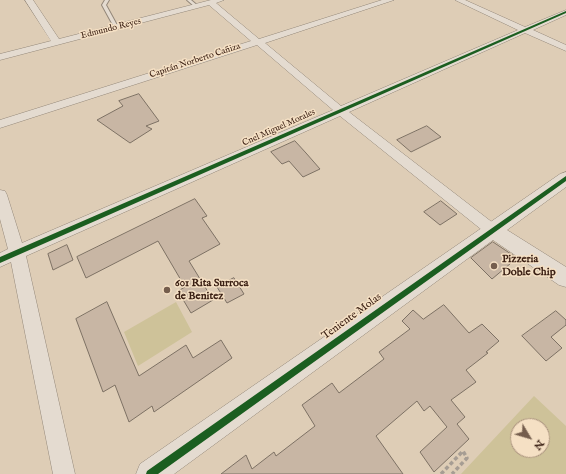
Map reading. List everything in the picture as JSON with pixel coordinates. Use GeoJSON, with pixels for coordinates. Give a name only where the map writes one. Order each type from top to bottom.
{"type":"FeatureCollection","features":[{"type":"Feature","properties":{"kind":"street"},"geometry":{"type":"LineString","coordinates":[[29,0],[57,42]]}},
{"type":"Feature","properties":{"kind":"street","name":"Capitán Norberto Cañiza"},"geometry":{"type":"LineString","coordinates":[[0,124],[257,41],[390,0]]}},
{"type":"Feature","properties":{"kind":"street"},"geometry":{"type":"LineString","coordinates":[[458,0],[566,48]]}},
{"type":"Feature","properties":{"kind":"street"},"geometry":{"type":"LineString","coordinates":[[217,1],[257,41],[341,111],[492,230],[566,278]]}},
{"type":"Feature","properties":{"kind":"street","name":"Edmundo Reyes"},"geometry":{"type":"LineString","coordinates":[[0,57],[217,1]]}},
{"type":"Feature","properties":{"kind":"street","name":"Cnel Miguel Morales"},"geometry":{"type":"LineString","coordinates":[[0,260],[566,12]]}},
{"type":"Feature","properties":{"kind":"street","name":"Teniente Molas"},"geometry":{"type":"LineString","coordinates":[[150,474],[566,178]]}},
{"type":"Feature","properties":{"kind":"street"},"geometry":{"type":"LineString","coordinates":[[0,194],[17,252],[64,474]]}},
{"type":"Feature","properties":{"kind":"lane"},"geometry":{"type":"LineString","coordinates":[[107,0],[104,5],[116,27]]}},
{"type":"Feature","properties":{"kind":"lane"},"geometry":{"type":"LineString","coordinates":[[189,0],[196,6]]}},
{"type":"Feature","properties":{"kind":"path"},"geometry":{"type":"LineString","coordinates":[[442,474],[463,451],[467,458],[452,474]]}},
{"type":"Feature","properties":{"kind":"shaded area"},"geometry":{"type":"Polygon","coordinates":[[[176,302],[192,332],[138,366],[124,332],[176,302]]]}},
{"type":"Feature","properties":{"kind":"shaded area"},"geometry":{"type":"Polygon","coordinates":[[[534,396],[566,426],[566,474],[461,474],[510,422],[510,458],[550,458],[550,418],[513,418],[534,396]]]}},
{"type":"Feature","properties":{"kind":"building"},"geometry":{"type":"Polygon","coordinates":[[[139,94],[159,121],[146,126],[152,129],[130,143],[97,120],[123,106],[119,101],[139,94]]]}},
{"type":"Feature","properties":{"kind":"building"},"geometry":{"type":"Polygon","coordinates":[[[427,126],[441,137],[411,152],[397,140],[427,126]]]}},
{"type":"Feature","properties":{"kind":"building"},"geometry":{"type":"Polygon","coordinates":[[[295,141],[320,169],[303,177],[289,161],[282,164],[271,152],[295,141]]]}},
{"type":"Feature","properties":{"kind":"building"},"geometry":{"type":"Polygon","coordinates":[[[195,199],[207,216],[202,218],[220,244],[189,261],[213,300],[191,313],[178,291],[185,287],[158,241],[86,278],[77,257],[195,199]]]}},
{"type":"Feature","properties":{"kind":"building"},"geometry":{"type":"Polygon","coordinates":[[[441,201],[457,214],[440,225],[424,212],[441,201]]]}},
{"type":"Feature","properties":{"kind":"building","name":"Pizzeria Doble Chip"},"geometry":{"type":"Polygon","coordinates":[[[493,242],[517,258],[492,279],[471,258],[493,242]]]}},
{"type":"Feature","properties":{"kind":"building"},"geometry":{"type":"Polygon","coordinates":[[[67,245],[73,260],[53,270],[48,254],[67,245]]]}},
{"type":"Feature","properties":{"kind":"building"},"geometry":{"type":"Polygon","coordinates":[[[234,278],[244,294],[227,303],[217,287],[234,278]]]}},
{"type":"Feature","properties":{"kind":"building"},"geometry":{"type":"Polygon","coordinates":[[[107,302],[139,376],[186,345],[193,358],[221,340],[232,358],[154,412],[152,406],[129,422],[115,385],[103,392],[76,319],[107,302]]]}},
{"type":"Feature","properties":{"kind":"building"},"geometry":{"type":"Polygon","coordinates":[[[444,305],[469,333],[482,324],[499,341],[486,352],[488,353],[466,370],[476,382],[451,400],[465,417],[457,424],[469,439],[434,472],[420,452],[447,427],[430,406],[424,411],[417,401],[376,436],[403,474],[221,474],[246,455],[252,469],[274,452],[276,456],[315,426],[302,405],[332,383],[339,393],[384,359],[379,352],[410,329],[402,321],[413,310],[423,319],[444,305]]]}},
{"type":"Feature","properties":{"kind":"building"},"geometry":{"type":"Polygon","coordinates":[[[556,311],[566,320],[566,325],[551,337],[562,348],[546,361],[522,336],[556,311]]]}},
{"type":"Feature","properties":{"kind":"cycle path"},"geometry":{"type":"LineString","coordinates":[[0,260],[566,12]]}},
{"type":"Feature","properties":{"kind":"cycle path"},"geometry":{"type":"LineString","coordinates":[[150,474],[566,178]]}},
{"type":"Feature","properties":{"kind":"place","name":"Pizzeria Doble Chip"},"geometry":{"type":"Point","coordinates":[494,266]}},
{"type":"Feature","properties":{"kind":"place","name":"601 Rita Surroca de Benitez"},"geometry":{"type":"Point","coordinates":[167,290]}}]}
